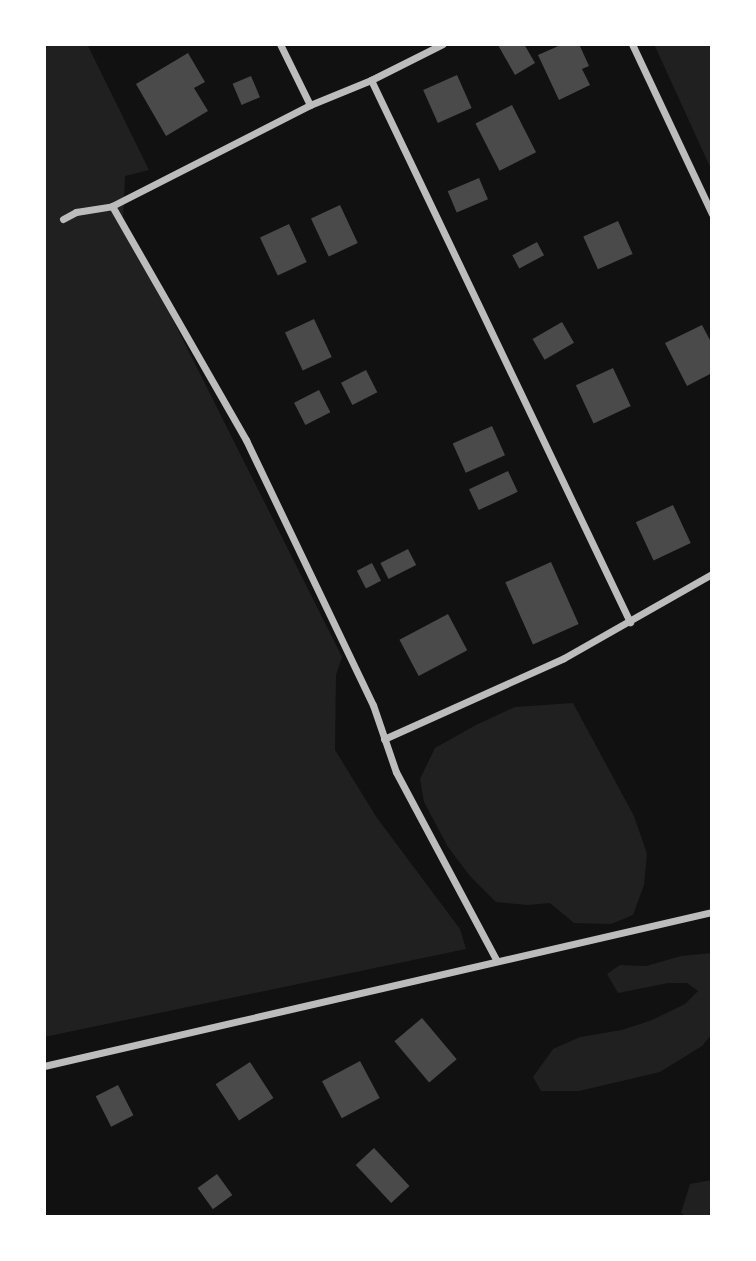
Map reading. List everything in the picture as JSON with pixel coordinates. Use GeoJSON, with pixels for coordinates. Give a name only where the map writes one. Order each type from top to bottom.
{"type":"FeatureCollection","features":[{"type":"Feature","properties":{"kind":"street"},"geometry":{"type":"LineString","coordinates":[[280,44],[310,105]]}},
{"type":"Feature","properties":{"kind":"street"},"geometry":{"type":"LineString","coordinates":[[62,219],[76,212],[112,205],[310,105],[371,80],[443,44]]}},
{"type":"Feature","properties":{"kind":"street"},"geometry":{"type":"LineString","coordinates":[[632,44],[712,214]]}},
{"type":"Feature","properties":{"kind":"street"},"geometry":{"type":"LineString","coordinates":[[371,80],[631,622]]}},
{"type":"Feature","properties":{"kind":"street"},"geometry":{"type":"LineString","coordinates":[[112,205],[246,440],[373,705],[396,772],[497,961]]}},
{"type":"Feature","properties":{"kind":"street"},"geometry":{"type":"LineString","coordinates":[[384,739],[564,658],[712,574]]}},
{"type":"Feature","properties":{"kind":"street"},"geometry":{"type":"LineString","coordinates":[[44,1066],[712,912]]}},
{"type":"Feature","properties":{"kind":"shaded area"},"geometry":{"type":"Polygon","coordinates":[[[44,44],[87,44],[149,170],[125,176],[123,220],[342,657],[336,675],[335,750],[377,818],[460,929],[466,949],[44,1037],[44,44]]]}},
{"type":"Feature","properties":{"kind":"shaded area"},"geometry":{"type":"Polygon","coordinates":[[[654,44],[712,44],[711,169],[654,44]]]}},
{"type":"Feature","properties":{"kind":"shaded area"},"geometry":{"type":"Polygon","coordinates":[[[573,703],[634,816],[647,854],[644,885],[633,915],[611,924],[574,923],[550,903],[527,905],[496,902],[470,876],[448,847],[424,802],[420,779],[435,748],[476,725],[515,707],[573,703]]]}},
{"type":"Feature","properties":{"kind":"shaded area"},"geometry":{"type":"Polygon","coordinates":[[[712,953],[712,1034],[702,1046],[660,1072],[579,1091],[541,1091],[533,1077],[553,1049],[580,1037],[622,1030],[652,1020],[685,1004],[698,991],[687,983],[668,983],[618,993],[607,974],[620,965],[646,966],[681,956],[712,953]]]}},
{"type":"Feature","properties":{"kind":"shaded area"},"geometry":{"type":"Polygon","coordinates":[[[712,1180],[712,1217],[687,1217],[681,1213],[690,1184],[712,1180]]]}},
{"type":"Feature","properties":{"kind":"building"},"geometry":{"type":"Polygon","coordinates":[[[524,44],[535,63],[515,75],[498,45],[524,44]]]}},
{"type":"Feature","properties":{"kind":"building"},"geometry":{"type":"Polygon","coordinates":[[[563,44],[579,44],[589,66],[582,69],[590,85],[559,100],[538,55],[563,44]]]}},
{"type":"Feature","properties":{"kind":"building"},"geometry":{"type":"Polygon","coordinates":[[[188,53],[205,82],[194,88],[208,111],[166,136],[136,84],[188,53]]]}},
{"type":"Feature","properties":{"kind":"building"},"geometry":{"type":"Polygon","coordinates":[[[457,75],[472,108],[438,123],[423,90],[457,75]]]}},
{"type":"Feature","properties":{"kind":"building"},"geometry":{"type":"Polygon","coordinates":[[[251,76],[260,97],[242,105],[233,84],[251,76]]]}},
{"type":"Feature","properties":{"kind":"building"},"geometry":{"type":"Polygon","coordinates":[[[512,105],[536,152],[500,171],[475,124],[512,105]]]}},
{"type":"Feature","properties":{"kind":"building"},"geometry":{"type":"Polygon","coordinates":[[[479,178],[488,199],[457,212],[448,191],[479,178]]]}},
{"type":"Feature","properties":{"kind":"building"},"geometry":{"type":"Polygon","coordinates":[[[340,205],[358,243],[329,257],[311,219],[340,205]]]}},
{"type":"Feature","properties":{"kind":"building"},"geometry":{"type":"Polygon","coordinates":[[[618,221],[633,254],[598,269],[583,236],[618,221]]]}},
{"type":"Feature","properties":{"kind":"building"},"geometry":{"type":"Polygon","coordinates":[[[289,224],[307,262],[278,276],[260,238],[289,224]]]}},
{"type":"Feature","properties":{"kind":"building"},"geometry":{"type":"Polygon","coordinates":[[[537,242],[544,255],[519,268],[512,255],[537,242]]]}},
{"type":"Feature","properties":{"kind":"building"},"geometry":{"type":"Polygon","coordinates":[[[314,319],[332,357],[303,371],[285,333],[314,319]]]}},
{"type":"Feature","properties":{"kind":"building"},"geometry":{"type":"Polygon","coordinates":[[[562,322],[574,343],[545,360],[533,339],[562,322]]]}},
{"type":"Feature","properties":{"kind":"building"},"geometry":{"type":"Polygon","coordinates":[[[702,325],[712,344],[712,373],[687,386],[665,343],[702,325]]]}},
{"type":"Feature","properties":{"kind":"building"},"geometry":{"type":"Polygon","coordinates":[[[613,368],[631,406],[594,423],[576,385],[613,368]]]}},
{"type":"Feature","properties":{"kind":"building"},"geometry":{"type":"Polygon","coordinates":[[[366,370],[377,392],[352,405],[341,383],[366,370]]]}},
{"type":"Feature","properties":{"kind":"building"},"geometry":{"type":"Polygon","coordinates":[[[319,390],[330,412],[305,425],[294,403],[319,390]]]}},
{"type":"Feature","properties":{"kind":"building"},"geometry":{"type":"Polygon","coordinates":[[[492,426],[505,455],[466,473],[453,443],[492,426]]]}},
{"type":"Feature","properties":{"kind":"building"},"geometry":{"type":"Polygon","coordinates":[[[508,471],[518,492],[479,510],[469,489],[508,471]]]}},
{"type":"Feature","properties":{"kind":"building"},"geometry":{"type":"Polygon","coordinates":[[[673,505],[691,543],[654,560],[636,522],[673,505]]]}},
{"type":"Feature","properties":{"kind":"building"},"geometry":{"type":"Polygon","coordinates":[[[408,549],[416,565],[389,579],[380,563],[408,549]]]}},
{"type":"Feature","properties":{"kind":"building"},"geometry":{"type":"Polygon","coordinates":[[[551,562],[579,624],[533,644],[505,582],[551,562]]]}},
{"type":"Feature","properties":{"kind":"building"},"geometry":{"type":"Polygon","coordinates":[[[372,563],[381,581],[366,589],[357,571],[372,563]]]}},
{"type":"Feature","properties":{"kind":"building"},"geometry":{"type":"Polygon","coordinates":[[[448,614],[467,650],[419,676],[399,640],[448,614]]]}},
{"type":"Feature","properties":{"kind":"building"},"geometry":{"type":"Polygon","coordinates":[[[422,1018],[457,1059],[429,1083],[394,1041],[422,1018]]]}},
{"type":"Feature","properties":{"kind":"building"},"geometry":{"type":"Polygon","coordinates":[[[360,1061],[380,1098],[342,1118],[322,1081],[360,1061]]]}},
{"type":"Feature","properties":{"kind":"building"},"geometry":{"type":"Polygon","coordinates":[[[250,1062],[273,1098],[239,1120],[216,1084],[250,1062]]]}},
{"type":"Feature","properties":{"kind":"building"},"geometry":{"type":"Polygon","coordinates":[[[118,1085],[133,1115],[111,1127],[96,1096],[118,1085]]]}},
{"type":"Feature","properties":{"kind":"building"},"geometry":{"type":"Polygon","coordinates":[[[374,1148],[409,1186],[391,1203],[356,1165],[374,1148]]]}},
{"type":"Feature","properties":{"kind":"building"},"geometry":{"type":"Polygon","coordinates":[[[217,1174],[232,1195],[213,1209],[198,1188],[217,1174]]]}}]}
